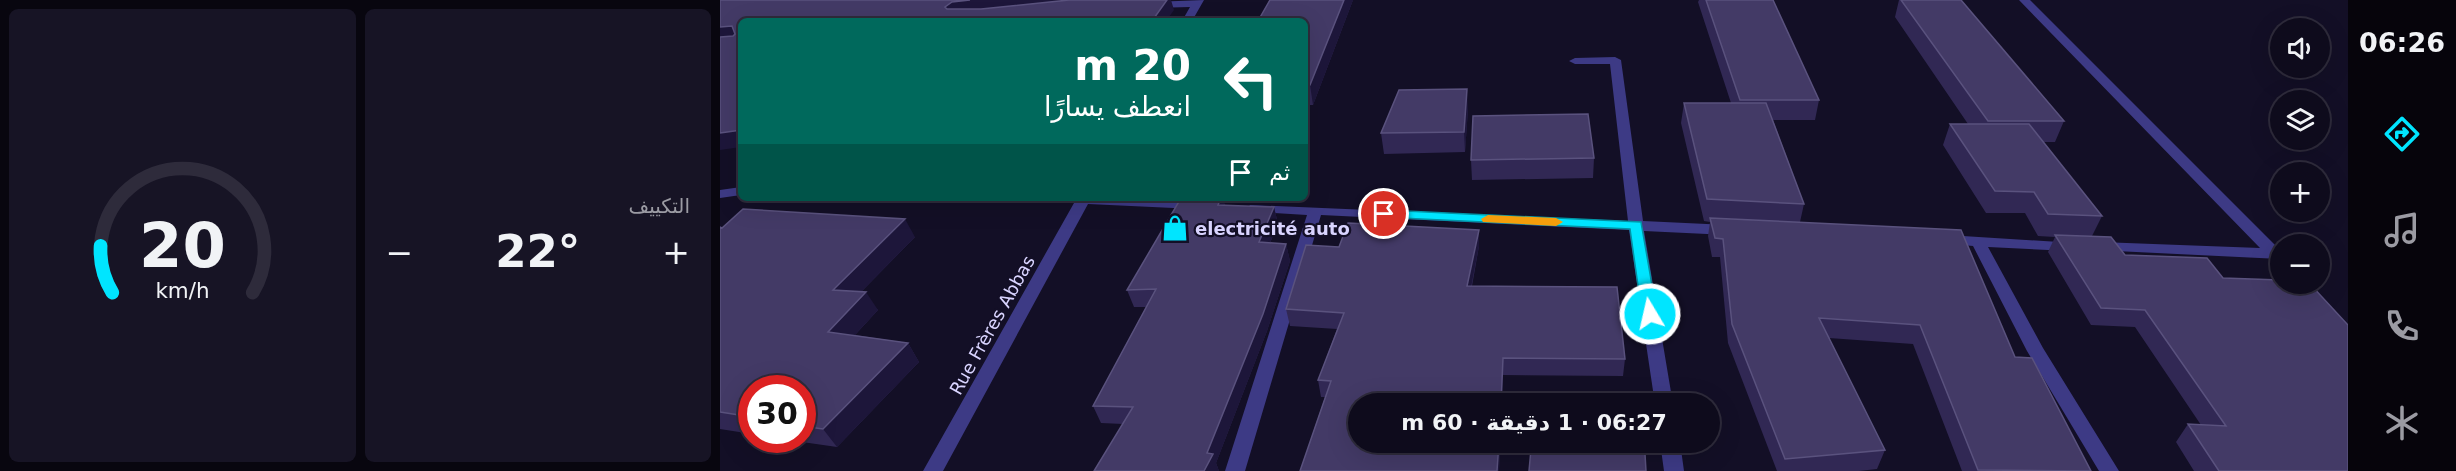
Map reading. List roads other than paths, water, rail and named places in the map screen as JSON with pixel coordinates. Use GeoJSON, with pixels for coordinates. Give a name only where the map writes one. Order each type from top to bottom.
{"type":"FeatureCollection","features":[{"type":"Feature","properties":{"kind":"street"},"geometry":{"type":"LineString","coordinates":[[2024,0],[2270,250]]}},
{"type":"Feature","properties":{"kind":"street"},"geometry":{"type":"LineString","coordinates":[[1141,6],[1198,2]]}},
{"type":"Feature","properties":{"kind":"street"},"geometry":{"type":"LineString","coordinates":[[1189,18],[1198,2]]}},
{"type":"Feature","properties":{"kind":"street"},"geometry":{"type":"LineString","coordinates":[[1575,61],[1615,60],[1636,225],[1662,393]]}},
{"type":"Feature","properties":{"kind":"street"},"geometry":{"type":"LineString","coordinates":[[720,194],[738,191]]}},
{"type":"Feature","properties":{"kind":"street","name":"Rue Frères Abbas"},"geometry":{"type":"LineString","coordinates":[[933,471],[1083,201]]}},
{"type":"Feature","properties":{"kind":"street"},"geometry":{"type":"LineString","coordinates":[[1120,201],[1210,206]]}},
{"type":"Feature","properties":{"kind":"street"},"geometry":{"type":"LineString","coordinates":[[1245,208],[1742,230]]}},
{"type":"Feature","properties":{"kind":"street"},"geometry":{"type":"LineString","coordinates":[[1235,471],[1315,211]]}},
{"type":"Feature","properties":{"kind":"street"},"geometry":{"type":"LineString","coordinates":[[1930,240],[2270,257]]}},
{"type":"Feature","properties":{"kind":"street"},"geometry":{"type":"LineString","coordinates":[[1978,242],[2036,351],[2109,471]]}},
{"type":"Feature","properties":{"kind":"street"},"geometry":{"type":"LineString","coordinates":[[1672,453],[1674,471]]}},
{"type":"Feature","properties":{"kind":"place","name":"electricité auto"},"geometry":{"type":"Point","coordinates":[1175,228]}}]}
